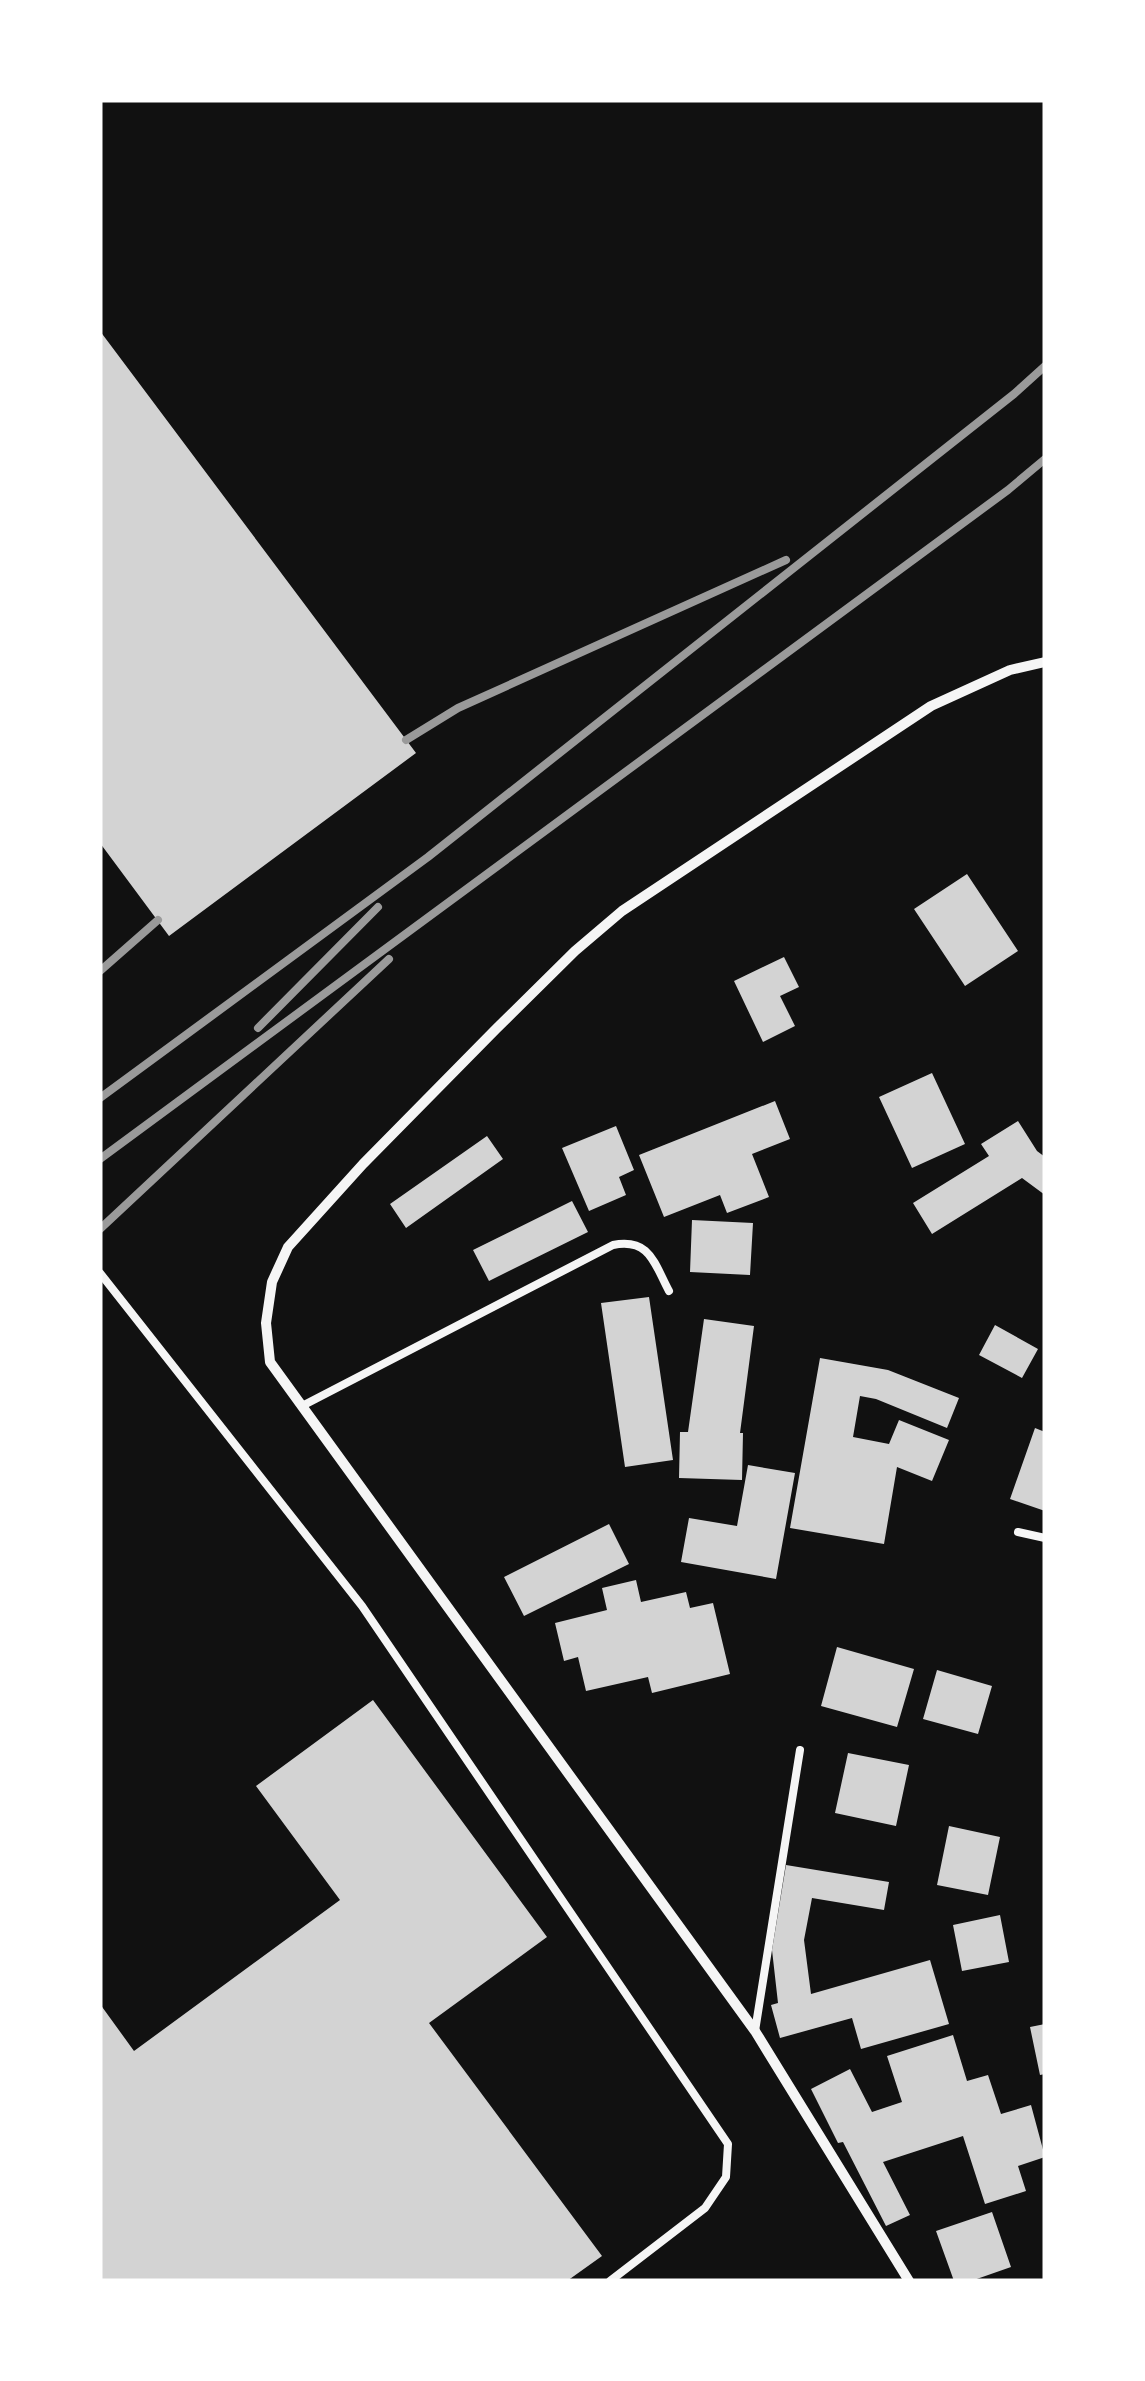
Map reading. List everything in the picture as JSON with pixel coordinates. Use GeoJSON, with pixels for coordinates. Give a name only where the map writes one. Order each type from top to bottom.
{"type":"FeatureCollection","features":[{"type":"Feature","properties":{"kind":"street"},"geometry":{"type":"LineString","coordinates":[[910,2281],[755,2031],[270,1362],[266,1323],[272,1282],[288,1247],[363,1164],[496,1029],[622,911],[931,706],[1010,670],[1045,662]]}},
{"type":"Feature","properties":{"kind":"lane"},"geometry":{"type":"LineString","coordinates":[[302,1406],[612,1245],[627,1242],[641,1246],[669,1291]]}},
{"type":"Feature","properties":{"kind":"lane"},"geometry":{"type":"LineString","coordinates":[[100,1273],[362,1606],[728,2144],[726,2176],[705,2208],[610,2281]]}},
{"type":"Feature","properties":{"kind":"lane"},"geometry":{"type":"LineString","coordinates":[[1018,1532],[1045,1538]]}},
{"type":"Feature","properties":{"kind":"lane"},"geometry":{"type":"LineString","coordinates":[[755,2031],[800,1750]]}},
{"type":"Feature","properties":{"kind":"building"},"geometry":{"type":"Polygon","coordinates":[[[100,331],[416,753],[169,936],[100,843],[100,331]]]}},
{"type":"Feature","properties":{"kind":"building"},"geometry":{"type":"Polygon","coordinates":[[[967,874],[1018,951],[965,986],[914,909],[967,874]]]}},
{"type":"Feature","properties":{"kind":"building"},"geometry":{"type":"Polygon","coordinates":[[[784,957],[799,987],[780,996],[795,1026],[763,1042],[734,981],[784,957]]]}},
{"type":"Feature","properties":{"kind":"building"},"geometry":{"type":"Polygon","coordinates":[[[932,1073],[965,1144],[912,1168],[879,1097],[932,1073]]]}},
{"type":"Feature","properties":{"kind":"building"},"geometry":{"type":"Polygon","coordinates":[[[775,1101],[790,1139],[752,1154],[769,1197],[727,1213],[720,1195],[664,1217],[639,1155],[775,1101]]]}},
{"type":"Feature","properties":{"kind":"building"},"geometry":{"type":"Polygon","coordinates":[[[1018,1121],[1045,1157],[1045,1195],[1022,1178],[932,1234],[913,1203],[989,1156],[981,1144],[1018,1121]]]}},
{"type":"Feature","properties":{"kind":"building"},"geometry":{"type":"Polygon","coordinates":[[[616,1126],[634,1170],[619,1177],[626,1195],[589,1211],[562,1148],[616,1126]]]}},
{"type":"Feature","properties":{"kind":"building"},"geometry":{"type":"Polygon","coordinates":[[[487,1136],[503,1159],[406,1228],[390,1204],[487,1136]]]}},
{"type":"Feature","properties":{"kind":"building"},"geometry":{"type":"Polygon","coordinates":[[[572,1201],[588,1232],[489,1281],[473,1250],[572,1201]]]}},
{"type":"Feature","properties":{"kind":"building"},"geometry":{"type":"Polygon","coordinates":[[[692,1220],[753,1223],[750,1275],[690,1272],[692,1220]]]}},
{"type":"Feature","properties":{"kind":"building"},"geometry":{"type":"Polygon","coordinates":[[[649,1297],[673,1460],[625,1467],[601,1303],[649,1297]]]}},
{"type":"Feature","properties":{"kind":"building"},"geometry":{"type":"Polygon","coordinates":[[[704,1319],[754,1326],[740,1433],[742,1480],[679,1478],[680,1432],[688,1432],[704,1319]]]}},
{"type":"Feature","properties":{"kind":"building"},"geometry":{"type":"Polygon","coordinates":[[[995,1325],[1038,1349],[1022,1378],[979,1355],[995,1325]]]}},
{"type":"Feature","properties":{"kind":"building"},"geometry":{"type":"Polygon","coordinates":[[[820,1358],[888,1370],[959,1398],[947,1428],[860,1396],[853,1437],[889,1444],[899,1420],[949,1440],[932,1481],[897,1467],[884,1544],[790,1528],[820,1358]]]}},
{"type":"Feature","properties":{"kind":"building"},"geometry":{"type":"Polygon","coordinates":[[[1035,1428],[1045,1432],[1045,1511],[1010,1499],[1035,1428]]]}},
{"type":"Feature","properties":{"kind":"building"},"geometry":{"type":"Polygon","coordinates":[[[748,1465],[795,1473],[776,1579],[681,1562],[689,1518],[737,1526],[748,1465]]]}},
{"type":"Feature","properties":{"kind":"building"},"geometry":{"type":"Polygon","coordinates":[[[609,1524],[629,1564],[524,1616],[504,1577],[609,1524]]]}},
{"type":"Feature","properties":{"kind":"building"},"geometry":{"type":"Polygon","coordinates":[[[636,1580],[641,1602],[686,1592],[690,1608],[713,1603],[730,1674],[652,1693],[648,1677],[586,1691],[578,1657],[564,1661],[555,1623],[607,1610],[602,1588],[636,1580]]]}},
{"type":"Feature","properties":{"kind":"building"},"geometry":{"type":"Polygon","coordinates":[[[837,1647],[914,1669],[897,1727],[821,1706],[837,1647]]]}},
{"type":"Feature","properties":{"kind":"building"},"geometry":{"type":"Polygon","coordinates":[[[937,1670],[992,1686],[978,1734],[923,1719],[937,1670]]]}},
{"type":"Feature","properties":{"kind":"building"},"geometry":{"type":"Polygon","coordinates":[[[373,1700],[547,1937],[429,2023],[602,2256],[567,2281],[100,2281],[100,2004],[134,2051],[340,1900],[256,1786],[373,1700]]]}},
{"type":"Feature","properties":{"kind":"building"},"geometry":{"type":"Polygon","coordinates":[[[848,1753],[909,1765],[896,1826],[835,1813],[848,1753]]]}},
{"type":"Feature","properties":{"kind":"building"},"geometry":{"type":"Polygon","coordinates":[[[949,1826],[1000,1837],[988,1895],[937,1885],[949,1826]]]}},
{"type":"Feature","properties":{"kind":"building"},"geometry":{"type":"Polygon","coordinates":[[[786,1865],[889,1882],[884,1910],[812,1898],[804,1940],[811,1994],[930,1960],[949,2024],[861,2049],[852,2018],[780,2038],[771,2005],[778,2003],[772,1950],[786,1865]]]}},
{"type":"Feature","properties":{"kind":"building"},"geometry":{"type":"Polygon","coordinates":[[[1000,1915],[1009,1962],[962,1971],[953,1925],[1000,1915]]]}},
{"type":"Feature","properties":{"kind":"building"},"geometry":{"type":"Polygon","coordinates":[[[1045,2024],[1045,2074],[1040,2075],[1030,2027],[1045,2024]]]}},
{"type":"Feature","properties":{"kind":"building"},"geometry":{"type":"Polygon","coordinates":[[[953,2035],[967,2081],[988,2075],[1001,2114],[1031,2105],[1045,2157],[1018,2166],[1026,2191],[985,2204],[963,2136],[883,2162],[910,2215],[886,2226],[811,2089],[850,2069],[872,2112],[902,2102],[887,2056],[953,2035]]]}},
{"type":"Feature","properties":{"kind":"building"},"geometry":{"type":"Polygon","coordinates":[[[992,2212],[1011,2267],[971,2281],[954,2281],[936,2231],[992,2212]]]}},
{"type":"Feature","properties":{"kind":"railway"},"geometry":{"type":"LineString","coordinates":[[100,1098],[428,857],[1045,366]]}},
{"type":"Feature","properties":{"kind":"railway"},"geometry":{"type":"LineString","coordinates":[[100,1159],[1045,459]]}},
{"type":"Feature","properties":{"kind":"railway"},"geometry":{"type":"LineString","coordinates":[[406,740],[458,708],[786,560]]}},
{"type":"Feature","properties":{"kind":"railway"},"geometry":{"type":"LineString","coordinates":[[258,1028],[378,907]]}},
{"type":"Feature","properties":{"kind":"railway"},"geometry":{"type":"LineString","coordinates":[[100,971],[158,920]]}},
{"type":"Feature","properties":{"kind":"railway"},"geometry":{"type":"LineString","coordinates":[[100,1229],[389,959]]}}]}
